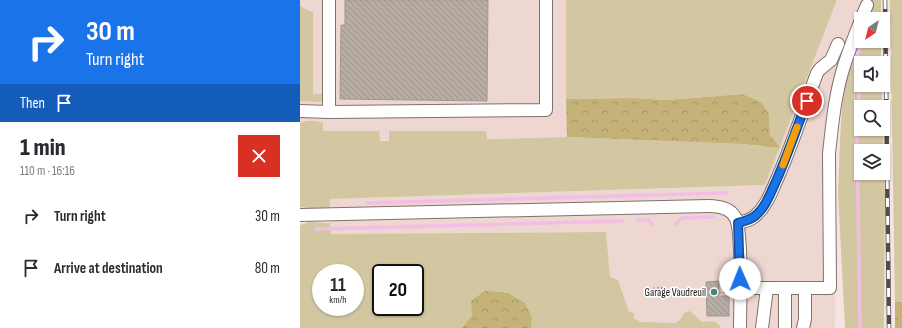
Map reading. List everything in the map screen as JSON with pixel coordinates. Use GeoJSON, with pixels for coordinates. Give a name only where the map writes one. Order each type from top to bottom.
{"type":"FeatureCollection","features":[{"type":"Feature","properties":{"kind":"lane"},"geometry":{"type":"LineString","coordinates":[[329,0],[329,112]]}},
{"type":"Feature","properties":{"kind":"lane"},"geometry":{"type":"LineString","coordinates":[[300,111],[546,110],[546,0]]}},
{"type":"Feature","properties":{"kind":"lane"},"geometry":{"type":"LineString","coordinates":[[864,12],[867,5]]}},
{"type":"Feature","properties":{"kind":"lane"},"geometry":{"type":"LineString","coordinates":[[735,290],[767,288],[830,288],[829,154],[839,84],[843,67],[854,38]]}},
{"type":"Feature","properties":{"kind":"lane"},"geometry":{"type":"LineString","coordinates":[[738,223],[748,220],[754,216],[762,208],[768,198],[786,158],[817,73],[831,60],[838,44]]}},
{"type":"Feature","properties":{"kind":"lane"},"geometry":{"type":"LineString","coordinates":[[300,215],[708,206],[723,208],[735,216],[738,223],[735,290],[740,328]]}},
{"type":"Feature","properties":{"kind":"lane"},"geometry":{"type":"LineString","coordinates":[[762,328],[767,288]]}},
{"type":"Feature","properties":{"kind":"lane"},"geometry":{"type":"LineString","coordinates":[[785,288],[785,328]]}},
{"type":"Feature","properties":{"kind":"lane"},"geometry":{"type":"LineString","coordinates":[[804,328],[805,288]]}},
{"type":"Feature","properties":{"kind":"path"},"geometry":{"type":"LineString","coordinates":[[645,289],[664,288]]}},
{"type":"Feature","properties":{"kind":"path"},"geometry":{"type":"LineString","coordinates":[[719,293],[735,290]]}},
{"type":"Feature","properties":{"kind":"shaded area"},"geometry":{"type":"Polygon","coordinates":[[[300,0],[566,0],[567,137],[300,142],[300,0]]]}},
{"type":"Feature","properties":{"kind":"shaded area"},"geometry":{"type":"Polygon","coordinates":[[[566,0],[837,0],[765,185],[330,199],[330,209],[300,207],[300,123],[308,121],[318,121],[323,123],[323,131],[379,131],[380,141],[389,141],[389,131],[486,131],[487,139],[567,137],[741,144],[779,148],[770,135],[769,114],[761,102],[743,94],[666,100],[633,98],[566,99],[566,0]]]}},
{"type":"Feature","properties":{"kind":"shaded area"},"geometry":{"type":"Polygon","coordinates":[[[837,0],[859,0],[870,5],[868,12],[854,12],[855,48],[842,95],[836,138],[835,328],[616,328],[610,286],[606,232],[330,234],[330,199],[765,185],[837,0]]]}},
{"type":"Feature","properties":{"kind":"shaded area"},"geometry":{"type":"Polygon","coordinates":[[[871,0],[881,0],[881,12],[869,12],[871,0]]]}},
{"type":"Feature","properties":{"kind":"shaded area"},"geometry":{"type":"Polygon","coordinates":[[[890,0],[902,0],[902,302],[895,302],[890,0]]]}},
{"type":"Feature","properties":{"kind":"shaded area"},"geometry":{"type":"Polygon","coordinates":[[[300,6],[313,12],[313,94],[322,94],[323,100],[320,102],[300,101],[300,6]]]}},
{"type":"Feature","properties":{"kind":"shaded area"},"geometry":{"type":"Polygon","coordinates":[[[856,48],[881,48],[881,56],[854,56],[854,92],[882,92],[882,100],[854,100],[854,136],[883,136],[883,144],[854,144],[854,180],[885,180],[884,328],[845,328],[838,193],[842,107],[847,75],[856,48]]]}},
{"type":"Feature","properties":{"kind":"shaded area"},"geometry":{"type":"Polygon","coordinates":[[[309,222],[330,223],[331,234],[606,232],[610,277],[618,280],[629,312],[634,313],[634,318],[640,322],[675,323],[681,319],[684,313],[690,311],[702,322],[715,322],[721,328],[531,328],[532,318],[472,315],[462,328],[300,328],[300,225],[309,222]]]}},
{"type":"Feature","properties":{"kind":"green space"},"geometry":{"type":"Polygon","coordinates":[[[743,94],[761,102],[769,114],[770,135],[780,148],[741,144],[567,137],[566,99],[633,98],[666,100],[743,94]]]}},
{"type":"Feature","properties":{"kind":"green space"},"geometry":{"type":"Polygon","coordinates":[[[485,291],[508,293],[525,303],[532,318],[531,328],[462,328],[472,315],[471,301],[485,291]]]}},
{"type":"Feature","properties":{"kind":"green space"},"geometry":{"type":"Polygon","coordinates":[[[895,302],[902,302],[902,328],[895,328],[895,302]]]}},
{"type":"Feature","properties":{"kind":"building"},"geometry":{"type":"Polygon","coordinates":[[[345,0],[488,0],[487,101],[340,99],[341,25],[345,25],[345,0]]]}},
{"type":"Feature","properties":{"kind":"building"},"geometry":{"type":"Polygon","coordinates":[[[719,281],[719,296],[729,296],[729,316],[707,316],[706,282],[719,281]]]}},
{"type":"Feature","properties":{"kind":"waterway"},"geometry":{"type":"LineString","coordinates":[[860,48],[855,64],[859,94],[857,138],[860,328]]}},
{"type":"Feature","properties":{"kind":"waterway"},"geometry":{"type":"LineString","coordinates":[[368,203],[727,193]]}},
{"type":"Feature","properties":{"kind":"waterway"},"geometry":{"type":"LineString","coordinates":[[676,224],[682,218],[714,217]]}},
{"type":"Feature","properties":{"kind":"waterway"},"geometry":{"type":"LineString","coordinates":[[637,220],[649,220],[652,225]]}},
{"type":"Feature","properties":{"kind":"waterway"},"geometry":{"type":"LineString","coordinates":[[316,229],[622,221]]}},
{"type":"Feature","properties":{"kind":"railway"},"geometry":{"type":"LineString","coordinates":[[885,0],[889,328]]}},
{"type":"Feature","properties":{"kind":"slow traffic"},"geometry":{"type":"LineString","coordinates":[[783,165],[797,127]]}},
{"type":"Feature","properties":{"kind":"place","name":"Garage Vaudreuil"},"geometry":{"type":"Point","coordinates":[714,292]}},
{"type":"Feature","properties":{"kind":"route"},"geometry":{"type":"LineString","coordinates":[[740,279],[738,223],[748,220],[754,216],[762,208],[768,198],[786,158],[807,101]]}}]}
